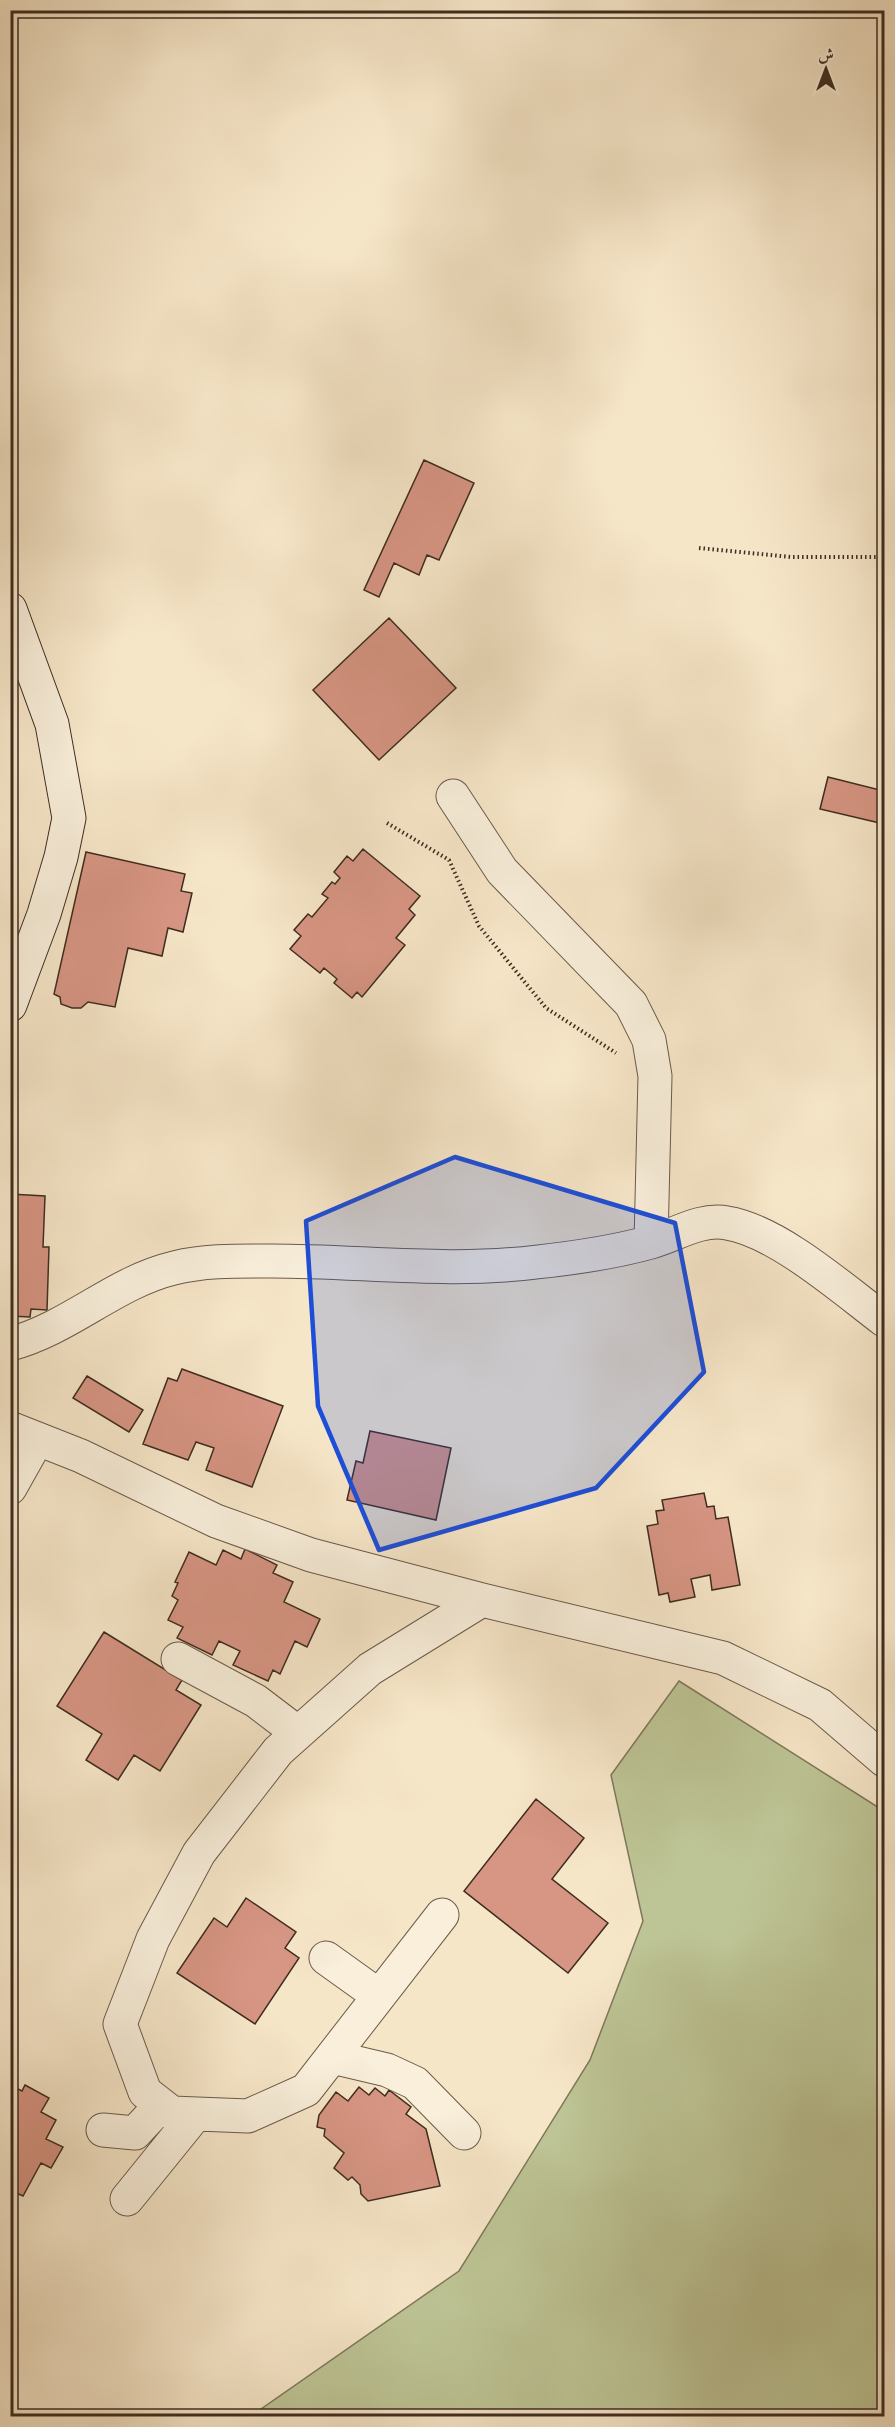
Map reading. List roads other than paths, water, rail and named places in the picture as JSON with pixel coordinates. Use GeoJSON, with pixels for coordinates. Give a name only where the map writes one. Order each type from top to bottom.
{"type":"FeatureCollection","features":[{"type":"Feature","properties":{"kind":"street"},"geometry":{"type":"LineString","coordinates":[[10,609],[52,724],[69,818],[61,857],[44,914],[10,1005]]}},
{"type":"Feature","properties":{"kind":"street"},"geometry":{"type":"LineString","coordinates":[[453,796],[502,871],[631,1004],[649,1040],[655,1076],[651,1242]]}},
{"type":"Feature","properties":{"kind":"street"},"geometry":{"type":"LineString","coordinates":[[10,1344],[56,1328],[140,1278],[176,1267],[232,1261],[283,1261],[481,1268],[539,1262],[651,1242],[693,1226],[725,1222],[758,1232],[885,1320]]}},
{"type":"Feature","properties":{"kind":"street"},"geometry":{"type":"LineString","coordinates":[[10,1488],[24,1434],[81,1456],[216,1521],[311,1555],[482,1600],[723,1658],[820,1705],[885,1760]]}},
{"type":"Feature","properties":{"kind":"street"},"geometry":{"type":"LineString","coordinates":[[442,1915],[306,2091],[248,2116],[172,2113],[145,2092],[120,2024],[153,1940],[199,1853],[278,1751],[298,1733],[370,1669],[482,1600]]}},
{"type":"Feature","properties":{"kind":"street"},"geometry":{"type":"LineString","coordinates":[[178,1659],[256,1701],[298,1733]]}},
{"type":"Feature","properties":{"kind":"street"},"geometry":{"type":"LineString","coordinates":[[326,1958],[379,1996]]}},
{"type":"Feature","properties":{"kind":"street"},"geometry":{"type":"LineString","coordinates":[[332,2057],[387,2070],[415,2084],[464,2133]]}},
{"type":"Feature","properties":{"kind":"street"},"geometry":{"type":"LineString","coordinates":[[103,2130],[135,2133],[161,2104]]}},
{"type":"Feature","properties":{"kind":"street"},"geometry":{"type":"LineString","coordinates":[[127,2199],[195,2115]]}}]}
